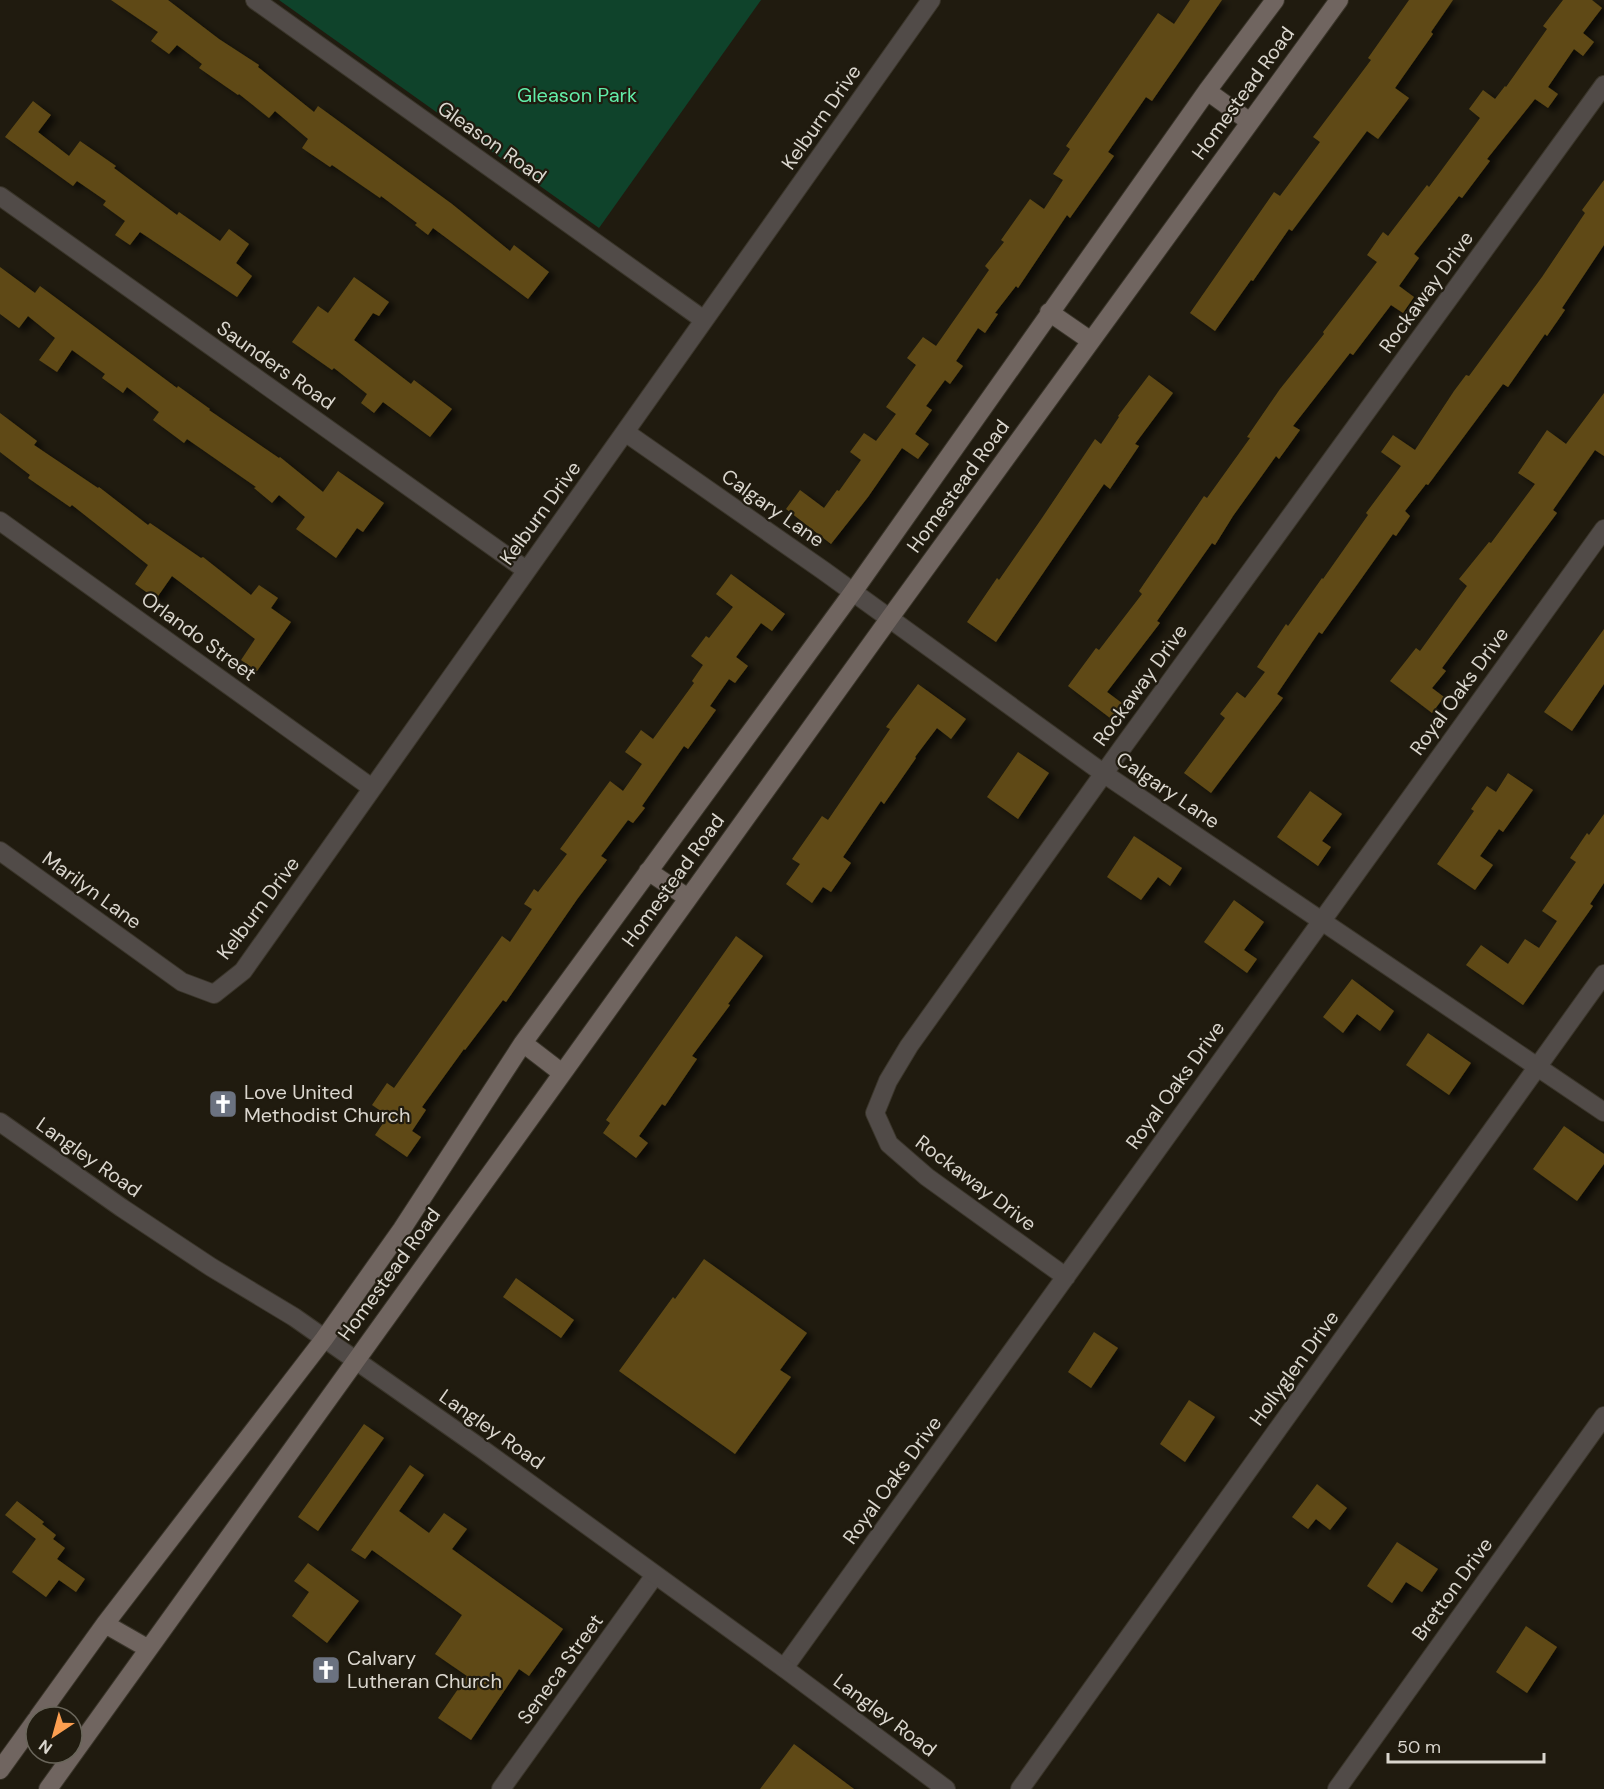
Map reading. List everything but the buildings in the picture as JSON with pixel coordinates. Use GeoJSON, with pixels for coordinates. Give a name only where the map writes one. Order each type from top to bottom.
{"type":"FeatureCollection","features":[{"type":"Feature","properties":{"kind":"main road","name":"Homestead Road"},"geometry":{"type":"LineString","coordinates":[[47,1705],[105,1624],[324,1339],[402,1228],[523,1043],[853,592],[1049,312],[1275,0]]}},
{"type":"Feature","properties":{"kind":"main road","name":"Homestead Road"},"geometry":{"type":"LineString","coordinates":[[48,1789],[354,1360],[1339,0]]}},
{"type":"Feature","properties":{"kind":"main road"},"geometry":{"type":"LineString","coordinates":[[1207,91],[1250,122]]}},
{"type":"Feature","properties":{"kind":"main road"},"geometry":{"type":"LineString","coordinates":[[1049,312],[1091,341]]}},
{"type":"Feature","properties":{"kind":"main road"},"geometry":{"type":"LineString","coordinates":[[648,871],[688,898]]}},
{"type":"Feature","properties":{"kind":"main road"},"geometry":{"type":"LineString","coordinates":[[523,1043],[562,1073]]}},
{"type":"Feature","properties":{"kind":"main road"},"geometry":{"type":"LineString","coordinates":[[105,1624],[147,1648]]}},
{"type":"Feature","properties":{"kind":"main road","name":"Homestead Road"},"geometry":{"type":"LineString","coordinates":[[0,1770],[24,1737]]}},
{"type":"Feature","properties":{"kind":"street","name":"Gleason Road"},"geometry":{"type":"LineString","coordinates":[[255,0],[704,320]]}},
{"type":"Feature","properties":{"kind":"street","name":"Kelburn Drive"},"geometry":{"type":"LineString","coordinates":[[159,965],[182,982],[214,994],[243,971],[931,0]]}},
{"type":"Feature","properties":{"kind":"street","name":"Rockaway Drive"},"geometry":{"type":"LineString","coordinates":[[1066,1276],[927,1177],[889,1144],[875,1113],[888,1081],[909,1046],[1104,773],[1604,85]]}},
{"type":"Feature","properties":{"kind":"street","name":"Saunders Road"},"geometry":{"type":"LineString","coordinates":[[0,196],[526,570]]}},
{"type":"Feature","properties":{"kind":"street","name":"Calgary Lane"},"geometry":{"type":"LineString","coordinates":[[625,432],[853,592],[1104,773],[1320,922],[1604,1112]]}},
{"type":"Feature","properties":{"kind":"street","name":"Orlando Street"},"geometry":{"type":"LineString","coordinates":[[0,521],[372,788]]}},
{"type":"Feature","properties":{"kind":"street","name":"Royal Oaks Drive"},"geometry":{"type":"LineString","coordinates":[[784,1668],[1604,529]]}},
{"type":"Feature","properties":{"kind":"street","name":"Marilyn Lane"},"geometry":{"type":"LineString","coordinates":[[0,851],[159,965]]}},
{"type":"Feature","properties":{"kind":"street","name":"Hollyglen Drive"},"geometry":{"type":"LineString","coordinates":[[1020,1789],[1604,974]]}},
{"type":"Feature","properties":{"kind":"street","name":"Langley Road"},"geometry":{"type":"LineString","coordinates":[[0,1122],[142,1221],[324,1339],[514,1472],[946,1789]]}},
{"type":"Feature","properties":{"kind":"street","name":"Bretton Drive"},"geometry":{"type":"LineString","coordinates":[[1337,1789],[1604,1416]]}},
{"type":"Feature","properties":{"kind":"street","name":"Seneca Street"},"geometry":{"type":"LineString","coordinates":[[501,1789],[655,1575]]}},
{"type":"Feature","properties":{"kind":"green space","name":"Gleason Park"},"geometry":{"type":"Polygon","coordinates":[[[279,0],[761,0],[599,228],[279,0]]]}},
{"type":"Feature","properties":{"kind":"place","name":"Love United Methodist Church"},"geometry":{"type":"Point","coordinates":[223,1104]}},
{"type":"Feature","properties":{"kind":"place","name":"Calvary Lutheran Church"},"geometry":{"type":"Point","coordinates":[326,1670]}}]}
